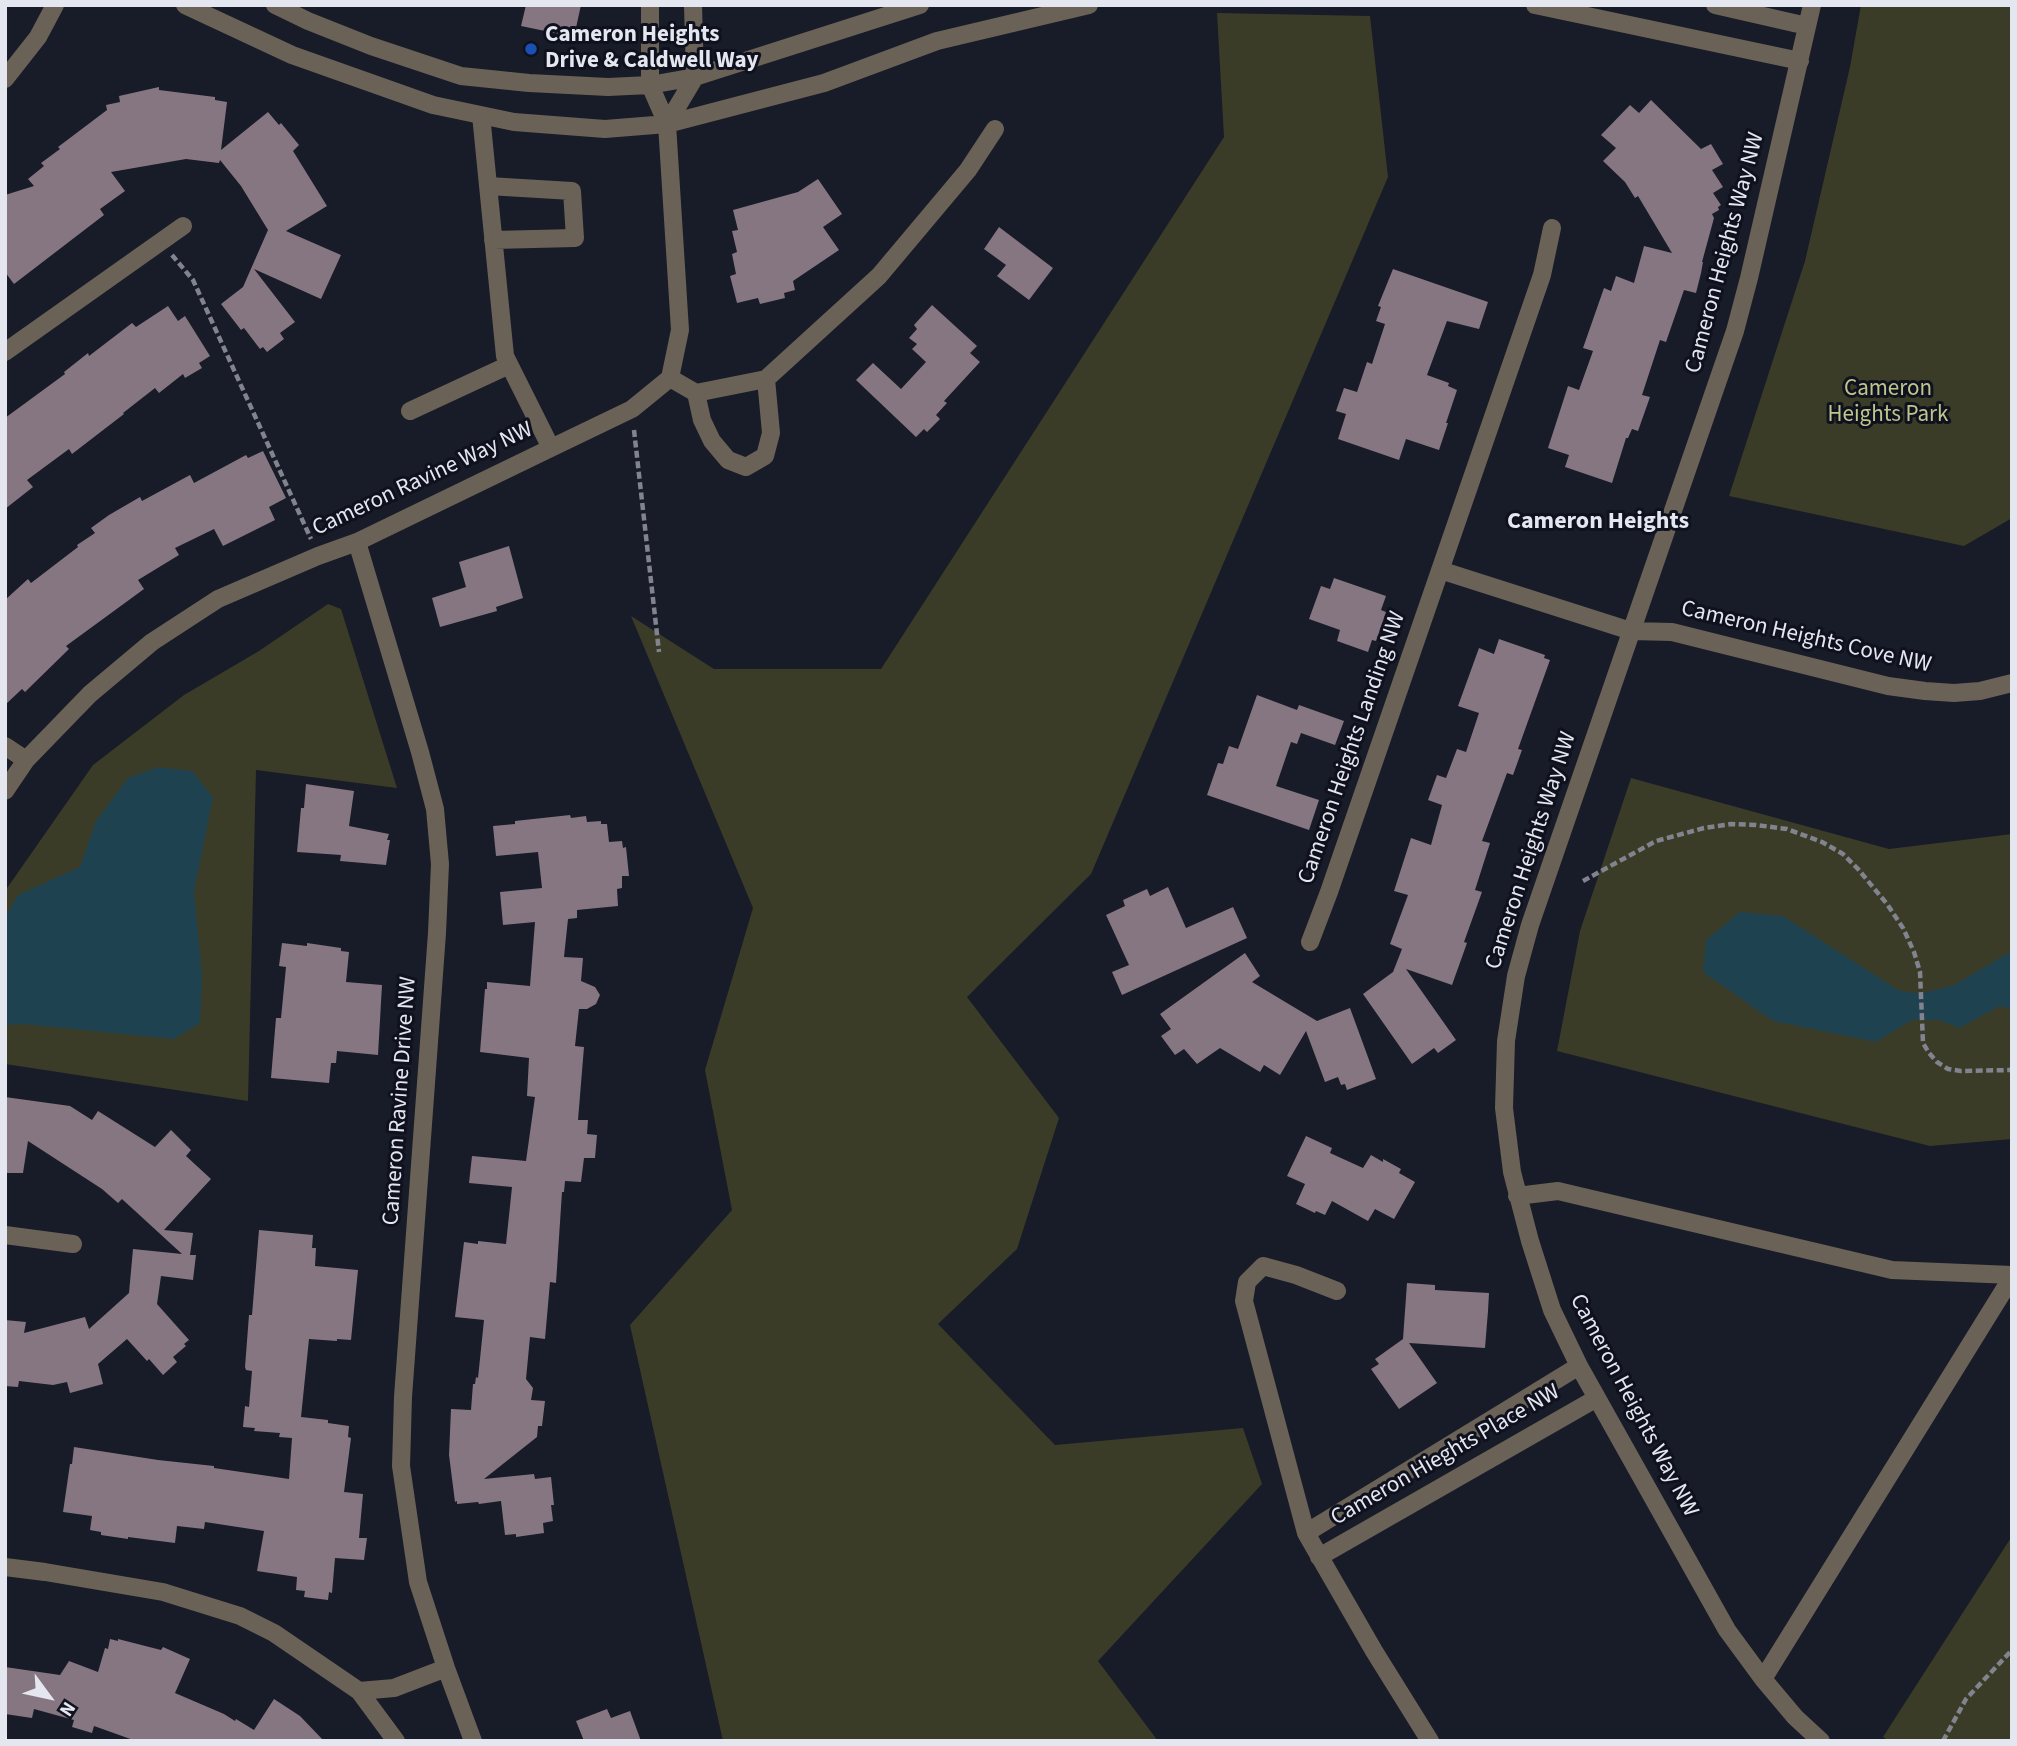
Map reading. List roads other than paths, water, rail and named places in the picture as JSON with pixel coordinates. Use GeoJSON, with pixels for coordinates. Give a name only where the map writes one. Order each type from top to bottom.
{"type":"FeatureCollection","features":[{"type":"Feature","properties":{"kind":"street"},"geometry":{"type":"LineString","coordinates":[[5,79],[38,37],[55,5]]}},
{"type":"Feature","properties":{"kind":"street"},"geometry":{"type":"LineString","coordinates":[[185,5],[292,55],[433,105],[514,122],[604,129],[667,124],[824,83],[937,41],[1089,5]]}},
{"type":"Feature","properties":{"kind":"street"},"geometry":{"type":"LineString","coordinates":[[275,5],[308,22],[461,76],[608,87],[650,85],[695,77],[920,5]]}},
{"type":"Feature","properties":{"kind":"street"},"geometry":{"type":"LineString","coordinates":[[650,5],[650,85],[667,124],[680,330],[670,378],[696,393],[766,379],[879,276],[968,170],[995,129]]}},
{"type":"Feature","properties":{"kind":"street"},"geometry":{"type":"LineString","coordinates":[[667,124],[695,77],[693,5]]}},
{"type":"Feature","properties":{"kind":"street"},"geometry":{"type":"LineString","coordinates":[[1535,5],[1800,61]]}},
{"type":"Feature","properties":{"kind":"street"},"geometry":{"type":"LineString","coordinates":[[1715,5],[1807,26]]}},
{"type":"Feature","properties":{"kind":"street","name":"Cameron Heights Way NW"},"geometry":{"type":"LineString","coordinates":[[1812,5],[1735,331],[1530,925],[1516,976],[1506,1041],[1504,1108],[1517,1196],[1552,1310],[1579,1366],[1727,1630],[1763,1679],[1821,1741]]}},
{"type":"Feature","properties":{"kind":"street"},"geometry":{"type":"LineString","coordinates":[[481,115],[505,356],[551,448]]}},
{"type":"Feature","properties":{"kind":"street"},"geometry":{"type":"LineString","coordinates":[[488,186],[572,191],[575,238],[494,240]]}},
{"type":"Feature","properties":{"kind":"street"},"geometry":{"type":"LineString","coordinates":[[5,352],[183,226]]}},
{"type":"Feature","properties":{"kind":"street","name":"Cameron Heights Landing NW"},"geometry":{"type":"LineString","coordinates":[[1310,942],[1542,275],[1552,228]]}},
{"type":"Feature","properties":{"kind":"street"},"geometry":{"type":"LineString","coordinates":[[410,411],[509,365]]}},
{"type":"Feature","properties":{"kind":"street","name":"Cameron Ravine Way NW"},"geometry":{"type":"LineString","coordinates":[[5,790],[26,760],[90,694],[152,642],[218,599],[318,556],[358,542],[632,409],[670,378]]}},
{"type":"Feature","properties":{"kind":"street"},"geometry":{"type":"LineString","coordinates":[[696,393],[702,420],[712,441],[728,460],[747,467],[765,456],[771,433],[766,379]]}},
{"type":"Feature","properties":{"kind":"street","name":"Cameron Ravine Drive NW"},"geometry":{"type":"LineString","coordinates":[[358,542],[435,809],[440,863],[437,933],[403,1397],[401,1466],[418,1582],[473,1741]]}},
{"type":"Feature","properties":{"kind":"street"},"geometry":{"type":"LineString","coordinates":[[1440,570],[1631,631]]}},
{"type":"Feature","properties":{"kind":"street","name":"Cameron Heights Cove NW"},"geometry":{"type":"LineString","coordinates":[[1631,631],[1672,632],[1900,688],[1954,693],[1980,691],[2012,683]]}},
{"type":"Feature","properties":{"kind":"street"},"geometry":{"type":"LineString","coordinates":[[5,746],[26,760]]}},
{"type":"Feature","properties":{"kind":"street"},"geometry":{"type":"LineString","coordinates":[[1517,1196],[1558,1191],[1892,1270],[2012,1276],[1763,1679]]}},
{"type":"Feature","properties":{"kind":"street"},"geometry":{"type":"LineString","coordinates":[[5,1234],[73,1244]]}},
{"type":"Feature","properties":{"kind":"street","name":"Cameron Hieghts Place NW"},"geometry":{"type":"LineString","coordinates":[[1337,1291],[1263,1266],[1247,1282],[1244,1301],[1306,1532],[1374,1651],[1430,1741]]}},
{"type":"Feature","properties":{"kind":"street","name":"Cameron Hieghts Place NW"},"geometry":{"type":"LineString","coordinates":[[1306,1532],[1579,1366]]}},
{"type":"Feature","properties":{"kind":"street","name":"Cameron Hieghts Place NW"},"geometry":{"type":"LineString","coordinates":[[1319,1557],[1597,1398]]}},
{"type":"Feature","properties":{"kind":"street"},"geometry":{"type":"LineString","coordinates":[[5,1567],[163,1592],[240,1616],[274,1633],[359,1691],[396,1741]]}},
{"type":"Feature","properties":{"kind":"street"},"geometry":{"type":"LineString","coordinates":[[359,1691],[394,1688],[446,1668]]}},
{"type":"Feature","properties":{"kind":"water"},"geometry":{"type":"Polygon","coordinates":[[[158,767],[192,771],[213,797],[194,892],[202,975],[200,1023],[174,1039],[22,1024],[5,1025],[5,917],[18,895],[80,867],[96,821],[128,778],[158,767]]]}},
{"type":"Feature","properties":{"kind":"water"},"geometry":{"type":"Polygon","coordinates":[[[1740,912],[1783,916],[1898,990],[1912,993],[1954,985],[2012,951],[2012,1009],[2000,1006],[1959,1028],[1939,1020],[1912,1020],[1876,1042],[1773,1021],[1703,972],[1706,940],[1740,912]]]}},
{"type":"Feature","properties":{"kind":"place","name":"Cameron Heights Drive & Caldwell Way"},"geometry":{"type":"Point","coordinates":[531,49]}},
{"type":"Feature","properties":{"kind":"district","name":"Cameron Heights"},"geometry":{"type":"Point","coordinates":[1598,523]}},
{"type":"Feature","properties":{"kind":"park label","name":"Cameron Heights Park"},"geometry":{"type":"Point","coordinates":[1888,403]}}]}
